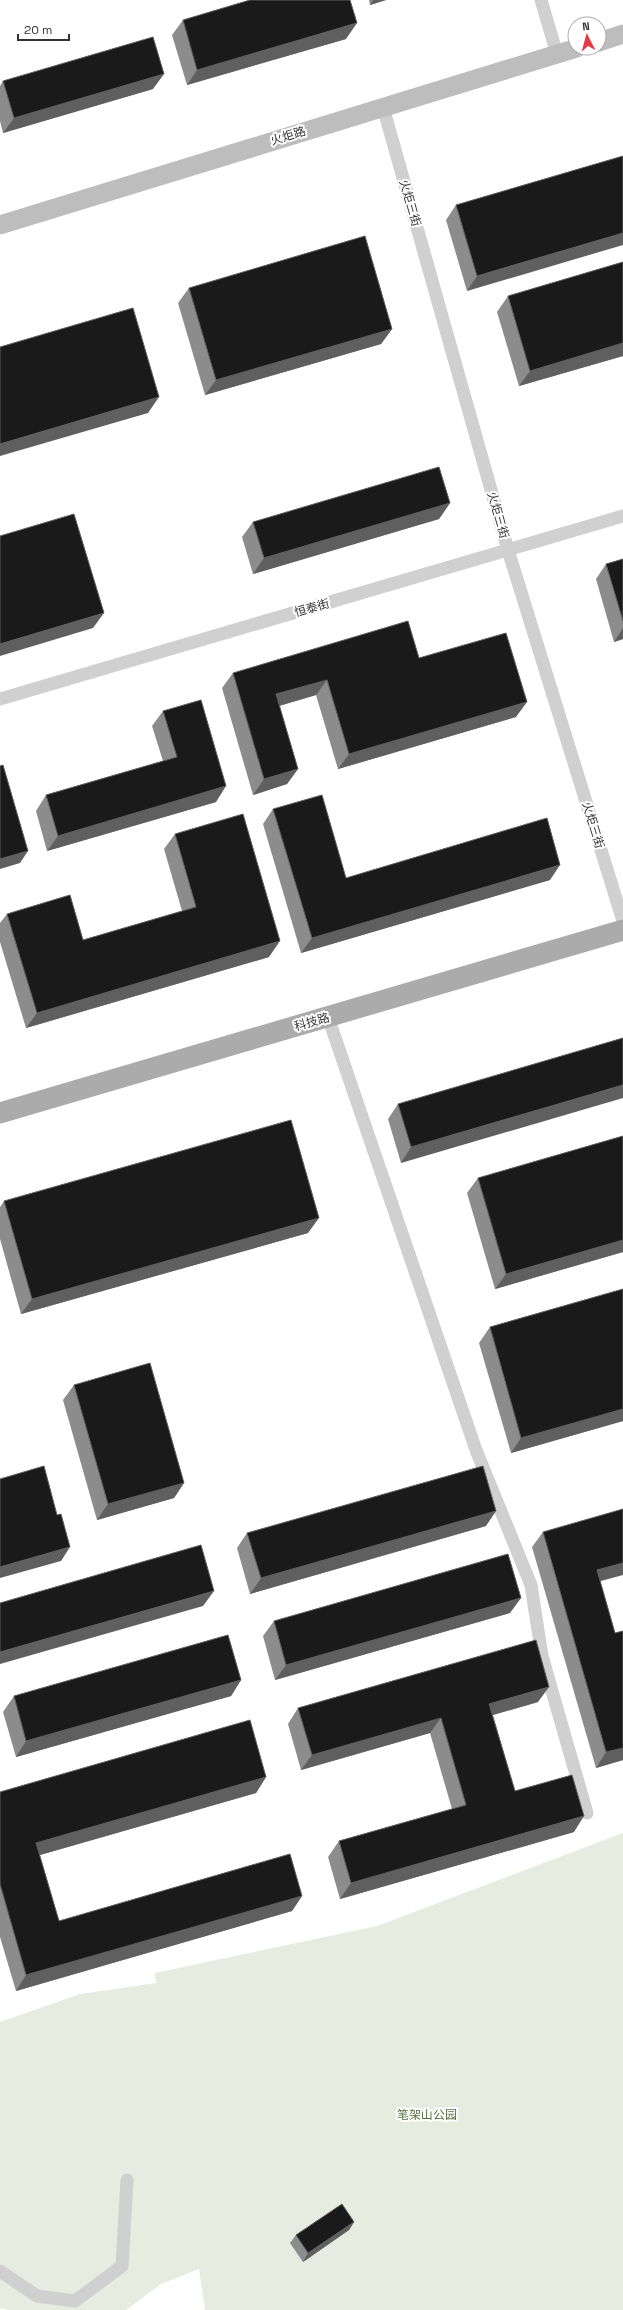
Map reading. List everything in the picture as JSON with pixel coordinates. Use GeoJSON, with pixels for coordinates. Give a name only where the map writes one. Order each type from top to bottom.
{"type":"FeatureCollection","features":[{"type":"Feature","properties":{"kind":"main road"},"geometry":{"type":"LineString","coordinates":[[607,39],[623,34]]}},
{"type":"Feature","properties":{"kind":"main road","name":"火炬路"},"geometry":{"type":"LineString","coordinates":[[0,225],[567,51]]}},
{"type":"Feature","properties":{"kind":"main road","name":"科技路"},"geometry":{"type":"LineString","coordinates":[[0,1113],[623,930]]}},
{"type":"Feature","properties":{"kind":"street"},"geometry":{"type":"LineString","coordinates":[[541,0],[557,54]]}},
{"type":"Feature","properties":{"kind":"street","name":"火炬三街"},"geometry":{"type":"LineString","coordinates":[[383,107],[508,550],[623,921]]}},
{"type":"Feature","properties":{"kind":"street","name":"恒泰街"},"geometry":{"type":"LineString","coordinates":[[0,699],[623,516]]}},
{"type":"Feature","properties":{"kind":"street"},"geometry":{"type":"LineString","coordinates":[[328,1017],[476,1450],[531,1584],[542,1656],[587,1813]]}},
{"type":"Feature","properties":{"kind":"street"},"geometry":{"type":"LineString","coordinates":[[0,2271],[37,2296],[75,2301],[122,2266],[127,2180]]}},
{"type":"Feature","properties":{"kind":"green space","name":"笔架山公园"},"geometry":{"type":"Polygon","coordinates":[[[623,1833],[623,2310],[205,2310],[199,2269],[161,2284],[126,2310],[8,2310],[0,2308],[0,2022],[80,1994],[156,1983],[155,1973],[377,1926],[623,1833]]]}},
{"type":"Feature","properties":{"kind":"building"},"geometry":{"type":"Polygon","coordinates":[[[250,0],[350,0],[357,23],[197,70],[183,20],[250,0]]]}},
{"type":"Feature","properties":{"kind":"building"},"geometry":{"type":"Polygon","coordinates":[[[153,37],[164,74],[14,118],[3,81],[153,37]]]}},
{"type":"Feature","properties":{"kind":"building"},"geometry":{"type":"Polygon","coordinates":[[[623,156],[623,233],[477,276],[456,205],[623,156]]]}},
{"type":"Feature","properties":{"kind":"building"},"geometry":{"type":"Polygon","coordinates":[[[365,236],[392,329],[216,380],[189,288],[365,236]]]}},
{"type":"Feature","properties":{"kind":"building"},"geometry":{"type":"Polygon","coordinates":[[[623,262],[623,343],[530,371],[508,296],[623,262]]]}},
{"type":"Feature","properties":{"kind":"building"},"geometry":{"type":"Polygon","coordinates":[[[133,308],[159,397],[0,444],[0,347],[133,308]]]}},
{"type":"Feature","properties":{"kind":"building"},"geometry":{"type":"Polygon","coordinates":[[[439,467],[450,503],[264,558],[253,522],[439,467]]]}},
{"type":"Feature","properties":{"kind":"building"},"geometry":{"type":"Polygon","coordinates":[[[74,514],[104,613],[0,644],[0,536],[74,514]]]}},
{"type":"Feature","properties":{"kind":"building"},"geometry":{"type":"Polygon","coordinates":[[[623,559],[623,621],[606,564],[623,559]]]}},
{"type":"Feature","properties":{"kind":"building"},"geometry":{"type":"Polygon","coordinates":[[[408,621],[419,658],[506,633],[527,702],[349,754],[327,680],[276,694],[298,769],[264,779],[233,673],[408,621]]]}},
{"type":"Feature","properties":{"kind":"building"},"geometry":{"type":"Polygon","coordinates":[[[201,700],[226,786],[58,836],[46,795],[177,757],[163,711],[201,700]]]}},
{"type":"Feature","properties":{"kind":"building"},"geometry":{"type":"Polygon","coordinates":[[[3,765],[28,851],[0,859],[0,766],[3,765]]]}},
{"type":"Feature","properties":{"kind":"building"},"geometry":{"type":"Polygon","coordinates":[[[322,795],[346,878],[547,818],[560,865],[312,938],[273,809],[322,795]]]}},
{"type":"Feature","properties":{"kind":"building"},"geometry":{"type":"Polygon","coordinates":[[[243,814],[280,941],[37,1013],[7,914],[70,895],[83,940],[196,907],[175,834],[243,814]]]}},
{"type":"Feature","properties":{"kind":"building"},"geometry":{"type":"Polygon","coordinates":[[[623,1038],[623,1085],[411,1147],[398,1104],[623,1038]]]}},
{"type":"Feature","properties":{"kind":"building"},"geometry":{"type":"Polygon","coordinates":[[[291,1120],[319,1218],[32,1299],[4,1201],[291,1120]]]}},
{"type":"Feature","properties":{"kind":"building"},"geometry":{"type":"Polygon","coordinates":[[[623,1136],[623,1240],[506,1274],[478,1178],[623,1136]]]}},
{"type":"Feature","properties":{"kind":"building"},"geometry":{"type":"Polygon","coordinates":[[[623,1289],[623,1409],[521,1438],[490,1327],[623,1289]]]}},
{"type":"Feature","properties":{"kind":"building"},"geometry":{"type":"Polygon","coordinates":[[[150,1363],[184,1483],[108,1504],[74,1385],[150,1363]]]}},
{"type":"Feature","properties":{"kind":"building"},"geometry":{"type":"Polygon","coordinates":[[[44,1466],[57,1515],[61,1514],[70,1547],[0,1567],[0,1479],[44,1466]]]}},
{"type":"Feature","properties":{"kind":"building"},"geometry":{"type":"Polygon","coordinates":[[[483,1466],[496,1511],[261,1578],[247,1533],[483,1466]]]}},
{"type":"Feature","properties":{"kind":"building"},"geometry":{"type":"Polygon","coordinates":[[[623,1509],[623,1563],[597,1570],[615,1633],[623,1631],[623,1748],[606,1752],[543,1532],[623,1509]]]}},
{"type":"Feature","properties":{"kind":"building"},"geometry":{"type":"Polygon","coordinates":[[[201,1545],[214,1591],[0,1652],[0,1603],[201,1545]]]}},
{"type":"Feature","properties":{"kind":"building"},"geometry":{"type":"Polygon","coordinates":[[[508,1554],[521,1598],[286,1665],[274,1621],[508,1554]]]}},
{"type":"Feature","properties":{"kind":"building"},"geometry":{"type":"Polygon","coordinates":[[[228,1635],[241,1680],[26,1741],[14,1696],[228,1635]]]}},
{"type":"Feature","properties":{"kind":"building"},"geometry":{"type":"Polygon","coordinates":[[[536,1640],[549,1687],[489,1704],[515,1791],[572,1775],[584,1816],[351,1883],[339,1841],[466,1805],[441,1718],[312,1755],[298,1708],[536,1640]]]}},
{"type":"Feature","properties":{"kind":"building"},"geometry":{"type":"Polygon","coordinates":[[[250,1720],[266,1777],[36,1843],[59,1921],[290,1854],[302,1896],[26,1975],[0,1884],[0,1792],[250,1720]]]}},
{"type":"Feature","properties":{"kind":"building"},"geometry":{"type":"Polygon","coordinates":[[[342,2204],[354,2222],[308,2253],[296,2235],[342,2204]]]}}]}
